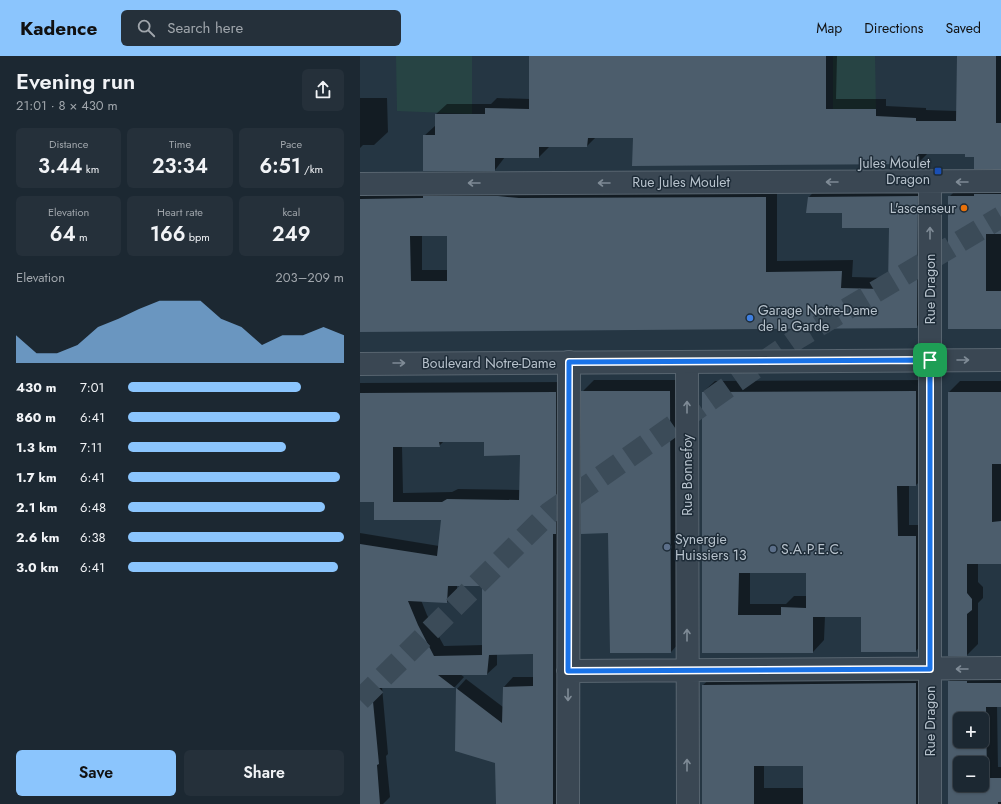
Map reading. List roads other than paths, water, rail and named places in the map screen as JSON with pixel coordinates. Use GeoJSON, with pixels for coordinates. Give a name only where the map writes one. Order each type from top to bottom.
{"type":"FeatureCollection","features":[{"type":"Feature","properties":{"kind":"street","name":"Rue Jules Moulet"},"geometry":{"type":"LineString","coordinates":[[360,184],[1001,181]]}},
{"type":"Feature","properties":{"kind":"street","name":"Rue Dragon"},"geometry":{"type":"LineString","coordinates":[[930,182],[930,804]]}},
{"type":"Feature","properties":{"kind":"street","name":"Boulevard Notre-Dame"},"geometry":{"type":"LineString","coordinates":[[360,364],[1001,360]]}},
{"type":"Feature","properties":{"kind":"street"},"geometry":{"type":"LineString","coordinates":[[568,804],[569,362]]}},
{"type":"Feature","properties":{"kind":"street","name":"Rue Bonnefoy"},"geometry":{"type":"LineString","coordinates":[[686,362],[688,804]]}},
{"type":"Feature","properties":{"kind":"street"},"geometry":{"type":"LineString","coordinates":[[568,671],[1001,668]]}},
{"type":"Feature","properties":{"kind":"tunnel"},"geometry":{"type":"LineString","coordinates":[[360,700],[549,513],[798,338],[1001,217]]}},
{"type":"Feature","properties":{"kind":"place","name":"Jules Moulet Dragon"},"geometry":{"type":"Point","coordinates":[938,171]}},
{"type":"Feature","properties":{"kind":"place","name":"L'ascenseur"},"geometry":{"type":"Point","coordinates":[964,208]}},
{"type":"Feature","properties":{"kind":"place","name":"Garage Notre-Dame de la Garde"},"geometry":{"type":"Point","coordinates":[750,318]}},
{"type":"Feature","properties":{"kind":"place","name":"Synergie Huissiers 13"},"geometry":{"type":"Point","coordinates":[667,547]}},
{"type":"Feature","properties":{"kind":"place","name":"S.A.P.E.C."},"geometry":{"type":"Point","coordinates":[773,549]}}]}
